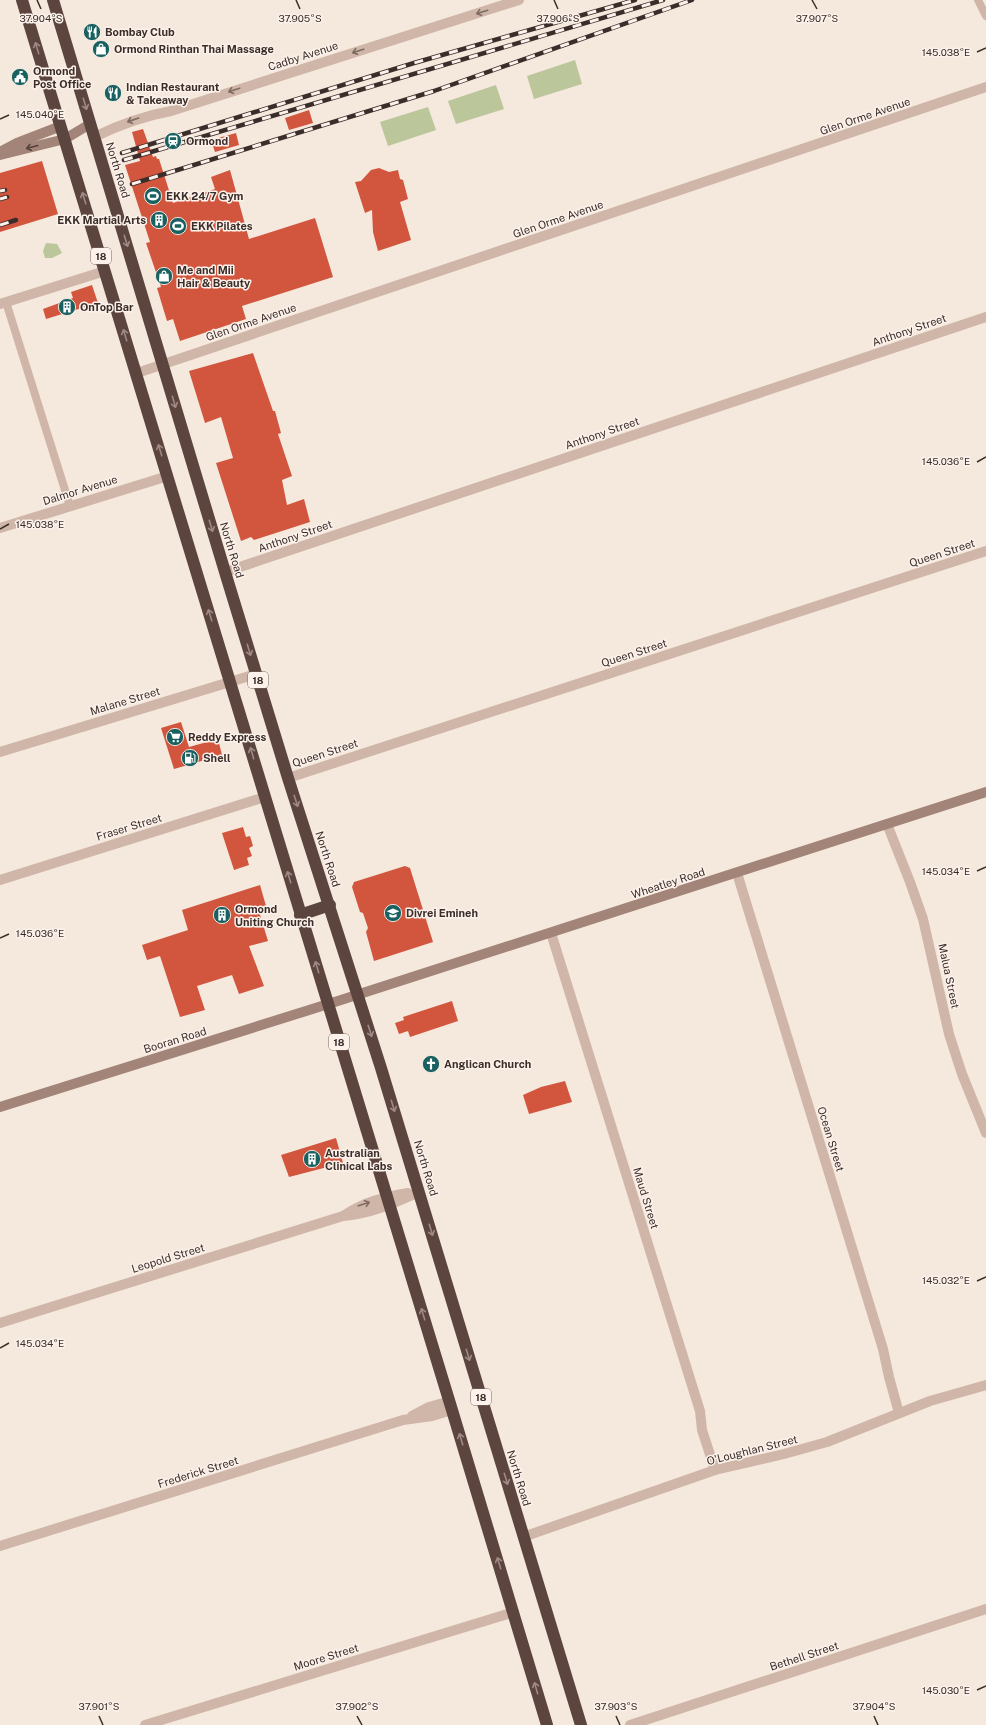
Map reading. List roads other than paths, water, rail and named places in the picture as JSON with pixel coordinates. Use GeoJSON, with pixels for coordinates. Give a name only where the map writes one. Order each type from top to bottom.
{"type":"FeatureCollection","features":[{"type":"Feature","properties":{"kind":"highway","name":"18"},"geometry":{"type":"LineString","coordinates":[[22,0],[106,271],[300,915],[514,1612],[547,1725]]}},
{"type":"Feature","properties":{"kind":"highway","name":"North Road"},"geometry":{"type":"LineString","coordinates":[[53,0],[256,674],[358,994],[580,1725]]}},
{"type":"Feature","properties":{"kind":"highway"},"geometry":{"type":"LineString","coordinates":[[300,915],[330,905]]}},
{"type":"Feature","properties":{"kind":"street","name":"Cadby Avenue"},"geometry":{"type":"LineString","coordinates":[[94,137],[115,126],[148,115],[171,111],[519,0]]}},
{"type":"Feature","properties":{"kind":"street","name":"Glen Orme Avenue"},"geometry":{"type":"LineString","coordinates":[[137,373],[986,86]]}},
{"type":"Feature","properties":{"kind":"street"},"geometry":{"type":"LineString","coordinates":[[0,153],[65,139],[90,124]]}},
{"type":"Feature","properties":{"kind":"street"},"geometry":{"type":"LineString","coordinates":[[0,153],[17,143],[61,126]]}},
{"type":"Feature","properties":{"kind":"street"},"geometry":{"type":"LineString","coordinates":[[3,303],[106,271]]}},
{"type":"Feature","properties":{"kind":"street","name":"Anthony Street"},"geometry":{"type":"LineString","coordinates":[[225,572],[986,317]]}},
{"type":"Feature","properties":{"kind":"street","name":"Dalmor Avenue"},"geometry":{"type":"LineString","coordinates":[[0,528],[168,476]]}},
{"type":"Feature","properties":{"kind":"street","name":"Queen Street"},"geometry":{"type":"LineString","coordinates":[[288,778],[986,551]]}},
{"type":"Feature","properties":{"kind":"street","name":"Malane Street"},"geometry":{"type":"LineString","coordinates":[[0,752],[256,674]]}},
{"type":"Feature","properties":{"kind":"street","name":"Wheatley Road"},"geometry":{"type":"LineString","coordinates":[[358,994],[986,792]]}},
{"type":"Feature","properties":{"kind":"street","name":"Fraser Street"},"geometry":{"type":"LineString","coordinates":[[0,880],[265,797]]}},
{"type":"Feature","properties":{"kind":"street","name":"Malua Street"},"geometry":{"type":"LineString","coordinates":[[887,824],[923,919],[949,1034],[962,1074],[986,1133]]}},
{"type":"Feature","properties":{"kind":"street","name":"Ocean Street"},"geometry":{"type":"LineString","coordinates":[[737,873],[883,1349],[888,1377],[899,1413]]}},
{"type":"Feature","properties":{"kind":"street","name":"Maud Street"},"geometry":{"type":"LineString","coordinates":[[550,933],[700,1411],[702,1430],[715,1470]]}},
{"type":"Feature","properties":{"kind":"street","name":"Booran Road"},"geometry":{"type":"LineString","coordinates":[[0,1107],[358,994]]}},
{"type":"Feature","properties":{"kind":"street","name":"Leopold Street"},"geometry":{"type":"LineString","coordinates":[[0,1323],[343,1216],[360,1214],[388,1201],[419,1192]]}},
{"type":"Feature","properties":{"kind":"street","name":"O'Loughlan Street"},"geometry":{"type":"LineString","coordinates":[[523,1537],[715,1470],[806,1449],[930,1401],[986,1385]]}},
{"type":"Feature","properties":{"kind":"street","name":"Frederick Street"},"geometry":{"type":"LineString","coordinates":[[0,1546],[404,1420],[432,1416],[451,1406]]}},
{"type":"Feature","properties":{"kind":"street","name":"Bethell Street"},"geometry":{"type":"LineString","coordinates":[[630,1725],[986,1609]]}},
{"type":"Feature","properties":{"kind":"street","name":"Moore Street"},"geometry":{"type":"LineString","coordinates":[[145,1725],[514,1612]]}},
{"type":"Feature","properties":{"kind":"lane"},"geometry":{"type":"LineString","coordinates":[[978,0],[986,16]]}},
{"type":"Feature","properties":{"kind":"lane"},"geometry":{"type":"LineString","coordinates":[[3,303],[70,506]]}},
{"type":"Feature","properties":{"kind":"railway"},"geometry":{"type":"LineString","coordinates":[[122,153],[414,63],[635,0]]}},
{"type":"Feature","properties":{"kind":"railway"},"geometry":{"type":"LineString","coordinates":[[124,160],[663,0]]}},
{"type":"Feature","properties":{"kind":"railway"},"geometry":{"type":"LineString","coordinates":[[132,184],[434,91],[692,0]]}},
{"type":"Feature","properties":{"kind":"railway"},"geometry":{"type":"LineString","coordinates":[[0,191],[5,190]]}},
{"type":"Feature","properties":{"kind":"railway"},"geometry":{"type":"LineString","coordinates":[[0,199],[7,197]]}},
{"type":"Feature","properties":{"kind":"railway"},"geometry":{"type":"LineString","coordinates":[[0,225],[16,220]]}},
{"type":"Feature","properties":{"kind":"place","name":"Bombay Club"},"geometry":{"type":"Point","coordinates":[92,32]}},
{"type":"Feature","properties":{"kind":"place","name":"Ormond Rinthan Thai Massage"},"geometry":{"type":"Point","coordinates":[101,49]}},
{"type":"Feature","properties":{"kind":"place","name":"Ormond Post Office"},"geometry":{"type":"Point","coordinates":[20,77]}},
{"type":"Feature","properties":{"kind":"place","name":"Indian Restaurant & Takeaway"},"geometry":{"type":"Point","coordinates":[113,93]}},
{"type":"Feature","properties":{"kind":"place","name":"Ormond"},"geometry":{"type":"Point","coordinates":[173,141]}},
{"type":"Feature","properties":{"kind":"place","name":"EKK 24/7 Gym"},"geometry":{"type":"Point","coordinates":[153,196]}},
{"type":"Feature","properties":{"kind":"place","name":"EKK Martial Arts"},"geometry":{"type":"Point","coordinates":[159,220]}},
{"type":"Feature","properties":{"kind":"place","name":"EKK Pilates"},"geometry":{"type":"Point","coordinates":[178,226]}},
{"type":"Feature","properties":{"kind":"place","name":"Me and Mii Hair & Beauty"},"geometry":{"type":"Point","coordinates":[164,276]}},
{"type":"Feature","properties":{"kind":"place","name":"OnTop Bar"},"geometry":{"type":"Point","coordinates":[67,307]}},
{"type":"Feature","properties":{"kind":"place","name":"Reddy Express"},"geometry":{"type":"Point","coordinates":[175,737]}},
{"type":"Feature","properties":{"kind":"place","name":"Shell"},"geometry":{"type":"Point","coordinates":[190,758]}},
{"type":"Feature","properties":{"kind":"place","name":"Divrei Emineh"},"geometry":{"type":"Point","coordinates":[393,913]}},
{"type":"Feature","properties":{"kind":"place","name":"Ormond Uniting Church"},"geometry":{"type":"Point","coordinates":[222,915]}},
{"type":"Feature","properties":{"kind":"place","name":"Anglican Church"},"geometry":{"type":"Point","coordinates":[431,1064]}},
{"type":"Feature","properties":{"kind":"place","name":"Australian Clinical Labs"},"geometry":{"type":"Point","coordinates":[312,1159]}}]}
